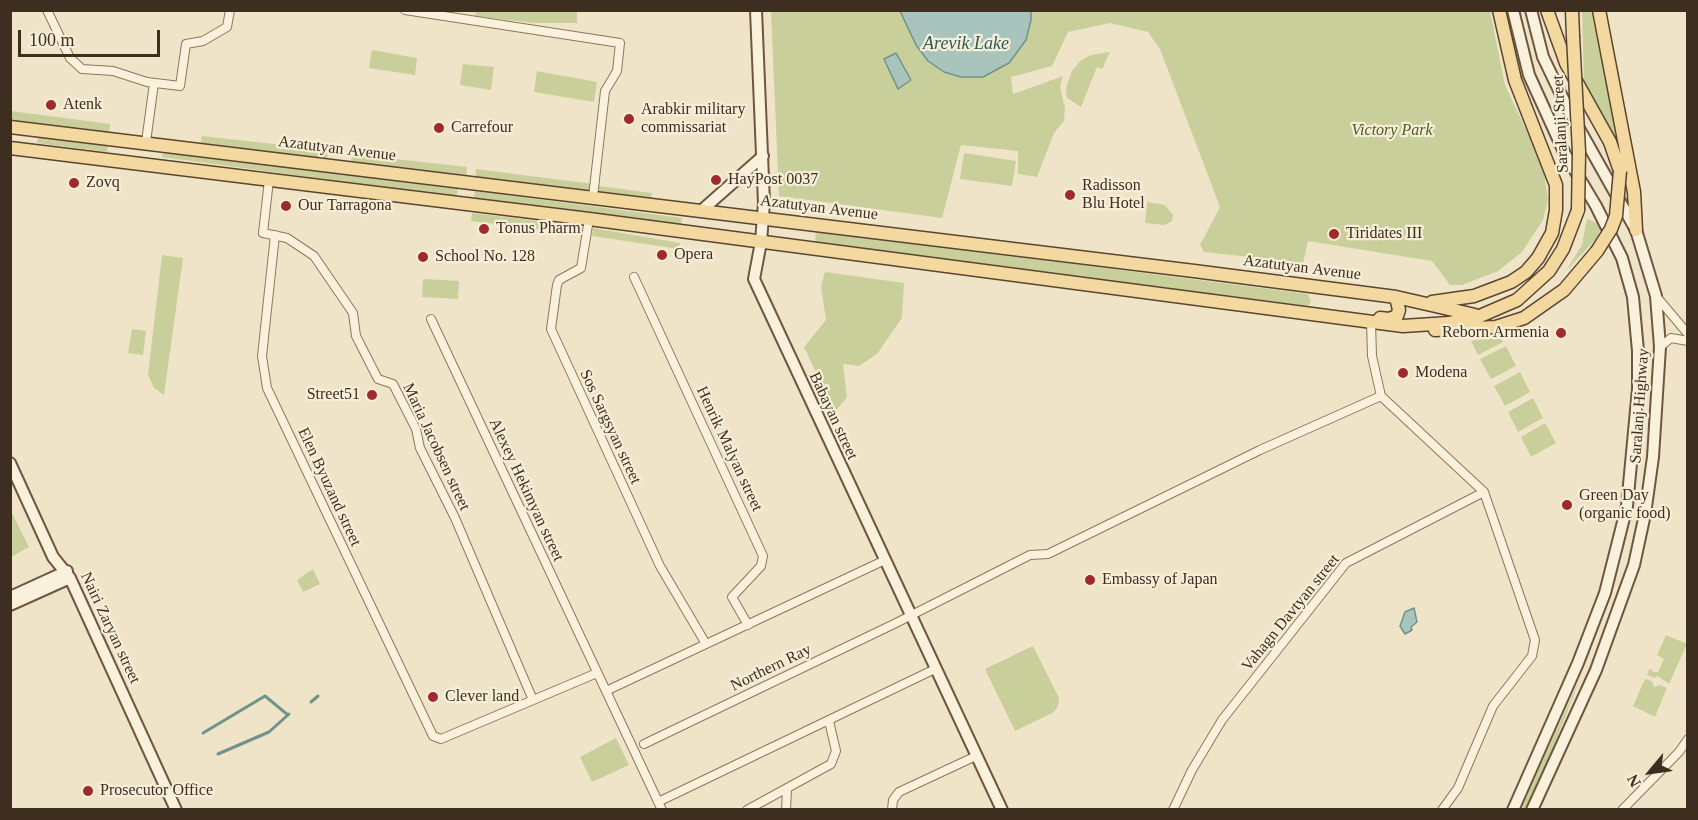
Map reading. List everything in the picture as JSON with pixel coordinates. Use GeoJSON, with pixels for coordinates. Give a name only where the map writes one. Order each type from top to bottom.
{"type":"FeatureCollection","features":[{"type":"Feature","properties":{"kind":"main road","name":"Babayan street"},"geometry":{"type":"LineString","coordinates":[[756,10],[764,218],[754,279],[909,616],[1002,810]]}},
{"type":"Feature","properties":{"kind":"main road"},"geometry":{"type":"LineString","coordinates":[[1421,302],[1474,296],[1511,282],[1532,265],[1552,232],[1556,210],[1556,184],[1515,80],[1499,10]]}},
{"type":"Feature","properties":{"kind":"main road","name":"Saralanj Highway"},"geometry":{"type":"LineString","coordinates":[[1513,10],[1529,75],[1551,124],[1619,251],[1633,297],[1638,389],[1627,506],[1605,593],[1578,663],[1513,810]]}},
{"type":"Feature","properties":{"kind":"main road","name":"Saralanj Highway"},"geometry":{"type":"LineString","coordinates":[[1531,10],[1543,57],[1568,109],[1635,230],[1656,296],[1659,347],[1653,457],[1645,514],[1634,565],[1596,670],[1532,810]]}},
{"type":"Feature","properties":{"kind":"main road"},"geometry":{"type":"LineString","coordinates":[[10,148],[589,219],[1371,322],[1460,331],[1496,327],[1524,318],[1564,290],[1597,251],[1611,230],[1616,216],[1620,171],[1610,142],[1566,63],[1547,10]]}},
{"type":"Feature","properties":{"kind":"main road","name":"Saralanji Street"},"geometry":{"type":"LineString","coordinates":[[1479,316],[1517,300],[1549,271],[1563,249],[1578,210],[1580,152],[1572,10]]}},
{"type":"Feature","properties":{"kind":"main road"},"geometry":{"type":"LineString","coordinates":[[1599,10],[1634,192],[1635,230]]}},
{"type":"Feature","properties":{"kind":"main road","name":"Azatutyan Avenue"},"geometry":{"type":"LineString","coordinates":[[10,127],[1396,297],[1479,316]]}},
{"type":"Feature","properties":{"kind":"main road"},"geometry":{"type":"LineString","coordinates":[[701,211],[763,156]]}},
{"type":"Feature","properties":{"kind":"main road"},"geometry":{"type":"LineString","coordinates":[[1338,317],[1347,315],[1389,319],[1396,316],[1399,310],[1396,297]]}},
{"type":"Feature","properties":{"kind":"main road"},"geometry":{"type":"LineString","coordinates":[[1403,326],[1449,323],[1479,316]]}},
{"type":"Feature","properties":{"kind":"main road","name":"Nairi Zaryan street"},"geometry":{"type":"LineString","coordinates":[[10,464],[53,557],[69,574],[176,810]]}},
{"type":"Feature","properties":{"kind":"main road"},"geometry":{"type":"LineString","coordinates":[[10,597],[69,574]]}},
{"type":"Feature","properties":{"kind":"main road"},"geometry":{"type":"LineString","coordinates":[[10,605],[69,574]]}},
{"type":"Feature","properties":{"kind":"main road"},"geometry":{"type":"LineString","coordinates":[[1578,663],[1596,670]]}},
{"type":"Feature","properties":{"kind":"street"},"geometry":{"type":"LineString","coordinates":[[47,10],[70,58],[81,69],[113,71],[154,83],[180,86],[186,45],[203,41],[227,27],[230,10]]}},
{"type":"Feature","properties":{"kind":"street"},"geometry":{"type":"LineString","coordinates":[[405,10],[620,43],[617,71],[605,91],[593,197]]}},
{"type":"Feature","properties":{"kind":"street"},"geometry":{"type":"LineString","coordinates":[[146,142],[154,83]]}},
{"type":"Feature","properties":{"kind":"street"},"geometry":{"type":"LineString","coordinates":[[269,180],[263,233],[274,235]]}},
{"type":"Feature","properties":{"kind":"street","name":"Sos Sargsyan street"},"geometry":{"type":"LineString","coordinates":[[589,219],[581,268],[559,280],[557,285],[551,329],[660,566],[706,644]]}},
{"type":"Feature","properties":{"kind":"street","name":"Maria Jacobsen street"},"geometry":{"type":"LineString","coordinates":[[274,235],[303,246],[324,267],[353,313],[356,336],[378,379],[393,384],[416,429],[420,448],[455,518],[533,700]]}},
{"type":"Feature","properties":{"kind":"street","name":"Elen Byuzand street"},"geometry":{"type":"LineString","coordinates":[[274,235],[262,356],[267,388],[433,736],[441,739],[533,700]]}},
{"type":"Feature","properties":{"kind":"street","name":"Henrik Malyan street"},"geometry":{"type":"LineString","coordinates":[[634,277],[763,556],[761,566],[732,597],[748,625]]}},
{"type":"Feature","properties":{"kind":"street"},"geometry":{"type":"LineString","coordinates":[[1656,296],[1688,334]]}},
{"type":"Feature","properties":{"kind":"street","name":"Alexey Hekimyan street"},"geometry":{"type":"LineString","coordinates":[[431,319],[660,806]]}},
{"type":"Feature","properties":{"kind":"street"},"geometry":{"type":"LineString","coordinates":[[1371,322],[1372,356],[1381,396],[1484,492],[1535,640],[1532,656],[1493,706],[1458,788],[1442,810]]}},
{"type":"Feature","properties":{"kind":"street"},"geometry":{"type":"LineString","coordinates":[[1659,347],[1671,338],[1688,341]]}},
{"type":"Feature","properties":{"kind":"street","name":"Northern Ray"},"geometry":{"type":"LineString","coordinates":[[644,744],[1030,555],[1048,555],[1260,450],[1381,396]]}},
{"type":"Feature","properties":{"kind":"street","name":"Vahagn Davtyan street"},"geometry":{"type":"LineString","coordinates":[[1173,810],[1192,770],[1222,720],[1346,563],[1484,492]]}},
{"type":"Feature","properties":{"kind":"street"},"geometry":{"type":"LineString","coordinates":[[606,691],[884,561]]}},
{"type":"Feature","properties":{"kind":"street"},"geometry":{"type":"LineString","coordinates":[[660,806],[935,669]]}},
{"type":"Feature","properties":{"kind":"street"},"geometry":{"type":"LineString","coordinates":[[533,700],[597,674]]}},
{"type":"Feature","properties":{"kind":"street"},"geometry":{"type":"LineString","coordinates":[[747,810],[831,764],[835,759],[836,751],[829,722]]}},
{"type":"Feature","properties":{"kind":"street"},"geometry":{"type":"LineString","coordinates":[[1622,810],[1679,752],[1688,739]]}},
{"type":"Feature","properties":{"kind":"street"},"geometry":{"type":"LineString","coordinates":[[892,810],[893,800],[898,792],[976,756]]}},
{"type":"Feature","properties":{"kind":"street"},"geometry":{"type":"LineString","coordinates":[[786,810],[787,790]]}},
{"type":"Feature","properties":{"kind":"green space"},"geometry":{"type":"Polygon","coordinates":[[[476,11],[577,11],[577,23],[534,23],[475,16],[476,11]]]}},
{"type":"Feature","properties":{"kind":"green space","name":"Victory Park"},"geometry":{"type":"Polygon","coordinates":[[[771,11],[1490,11],[1505,85],[1543,166],[1548,200],[1543,220],[1522,252],[1498,271],[1462,285],[1450,285],[1432,261],[1308,241],[1303,263],[1204,252],[1200,245],[1220,207],[1160,49],[1148,32],[1110,23],[1068,32],[1052,66],[1011,77],[1013,94],[1063,76],[1060,87],[1065,108],[1064,121],[1054,133],[1037,177],[1018,174],[1018,151],[961,145],[942,218],[779,196],[771,11]]]}},
{"type":"Feature","properties":{"kind":"green space"},"geometry":{"type":"Polygon","coordinates":[[[1582,11],[1595,11],[1621,146],[1619,152],[1584,82],[1582,11]]]}},
{"type":"Feature","properties":{"kind":"green space"},"geometry":{"type":"Polygon","coordinates":[[[372,50],[417,58],[415,75],[369,68],[372,50]]]}},
{"type":"Feature","properties":{"kind":"green space"},"geometry":{"type":"Polygon","coordinates":[[[1110,52],[1102,69],[1097,67],[1081,107],[1067,98],[1066,88],[1072,71],[1080,61],[1091,55],[1110,52]]]}},
{"type":"Feature","properties":{"kind":"green space"},"geometry":{"type":"Polygon","coordinates":[[[463,64],[494,67],[491,90],[460,85],[463,64]]]}},
{"type":"Feature","properties":{"kind":"green space"},"geometry":{"type":"Polygon","coordinates":[[[537,71],[597,82],[594,102],[534,92],[537,71]]]}},
{"type":"Feature","properties":{"kind":"green space"},"geometry":{"type":"Polygon","coordinates":[[[11,111],[110,124],[109,135],[11,122],[11,111]]]}},
{"type":"Feature","properties":{"kind":"green space"},"geometry":{"type":"Polygon","coordinates":[[[202,136],[328,150],[327,162],[200,147],[202,136]]]}},
{"type":"Feature","properties":{"kind":"green space"},"geometry":{"type":"Polygon","coordinates":[[[38,137],[108,146],[107,152],[37,143],[38,137]]]}},
{"type":"Feature","properties":{"kind":"green space"},"geometry":{"type":"Polygon","coordinates":[[[176,153],[458,189],[456,197],[162,157],[162,154],[176,153]]]}},
{"type":"Feature","properties":{"kind":"green space"},"geometry":{"type":"Polygon","coordinates":[[[964,153],[1016,161],[1012,186],[960,179],[964,153]]]}},
{"type":"Feature","properties":{"kind":"green space"},"geometry":{"type":"Polygon","coordinates":[[[352,154],[467,167],[466,177],[351,163],[352,154]]]}},
{"type":"Feature","properties":{"kind":"green space"},"geometry":{"type":"Polygon","coordinates":[[[476,169],[593,184],[592,194],[475,179],[476,169]]]}},
{"type":"Feature","properties":{"kind":"green space"},"geometry":{"type":"Polygon","coordinates":[[[599,186],[652,193],[651,201],[598,194],[599,186]]]}},
{"type":"Feature","properties":{"kind":"green space"},"geometry":{"type":"Polygon","coordinates":[[[475,191],[682,218],[681,225],[474,198],[475,191]]]}},
{"type":"Feature","properties":{"kind":"green space"},"geometry":{"type":"Polygon","coordinates":[[[1147,202],[1165,205],[1173,215],[1172,221],[1164,225],[1145,223],[1147,202]]]}},
{"type":"Feature","properties":{"kind":"green space"},"geometry":{"type":"Polygon","coordinates":[[[472,213],[580,226],[579,234],[471,221],[472,213]]]}},
{"type":"Feature","properties":{"kind":"green space"},"geometry":{"type":"Polygon","coordinates":[[[1587,219],[1602,225],[1597,238],[1566,271],[1582,245],[1587,219]]]}},
{"type":"Feature","properties":{"kind":"green space"},"geometry":{"type":"Polygon","coordinates":[[[593,228],[680,243],[679,249],[592,236],[593,228]]]}},
{"type":"Feature","properties":{"kind":"green space"},"geometry":{"type":"Polygon","coordinates":[[[816,231],[1308,294],[1311,302],[1308,306],[815,243],[816,231]]]}},
{"type":"Feature","properties":{"kind":"green space"},"geometry":{"type":"Polygon","coordinates":[[[162,255],[183,258],[164,395],[154,388],[148,375],[162,255]]]}},
{"type":"Feature","properties":{"kind":"green space"},"geometry":{"type":"Polygon","coordinates":[[[825,272],[904,283],[902,318],[877,354],[859,366],[843,364],[847,397],[835,412],[804,347],[826,320],[821,286],[825,272]]]}},
{"type":"Feature","properties":{"kind":"green space"},"geometry":{"type":"Polygon","coordinates":[[[423,279],[459,281],[458,299],[422,297],[423,279]]]}},
{"type":"Feature","properties":{"kind":"green space"},"geometry":{"type":"Polygon","coordinates":[[[132,329],[146,331],[143,355],[128,353],[132,329]]]}},
{"type":"Feature","properties":{"kind":"green space"},"geometry":{"type":"Polygon","coordinates":[[[1500,336],[1503,342],[1478,355],[1471,341],[1500,336]]]}},
{"type":"Feature","properties":{"kind":"green space"},"geometry":{"type":"Polygon","coordinates":[[[1506,346],[1516,366],[1491,379],[1480,359],[1506,346]]]}},
{"type":"Feature","properties":{"kind":"green space"},"geometry":{"type":"Polygon","coordinates":[[[1520,372],[1530,392],[1505,406],[1494,386],[1520,372]]]}},
{"type":"Feature","properties":{"kind":"green space"},"geometry":{"type":"Polygon","coordinates":[[[1533,398],[1543,418],[1518,432],[1508,412],[1533,398]]]}},
{"type":"Feature","properties":{"kind":"green space"},"geometry":{"type":"Polygon","coordinates":[[[1545,423],[1556,443],[1531,457],[1521,437],[1545,423]]]}},
{"type":"Feature","properties":{"kind":"green space"},"geometry":{"type":"Polygon","coordinates":[[[11,511],[29,547],[10,557],[11,511]]]}},
{"type":"Feature","properties":{"kind":"green space"},"geometry":{"type":"Polygon","coordinates":[[[313,569],[320,584],[303,592],[297,580],[313,569]]]}},
{"type":"Feature","properties":{"kind":"green space"},"geometry":{"type":"Polygon","coordinates":[[[1666,635],[1687,644],[1669,684],[1658,676],[1654,678],[1647,675],[1650,668],[1653,672],[1658,672],[1664,659],[1657,655],[1666,635]]]}},
{"type":"Feature","properties":{"kind":"green space"},"geometry":{"type":"Polygon","coordinates":[[[1033,646],[1059,698],[1058,706],[1054,712],[1015,731],[985,669],[1033,646]]]}},
{"type":"Feature","properties":{"kind":"green space"},"geometry":{"type":"Polygon","coordinates":[[[1581,677],[1548,760],[1525,809],[1520,809],[1581,677]]]}},
{"type":"Feature","properties":{"kind":"green space"},"geometry":{"type":"Polygon","coordinates":[[[1645,679],[1652,681],[1654,687],[1660,685],[1667,688],[1655,717],[1633,706],[1645,679]]]}},
{"type":"Feature","properties":{"kind":"green space"},"geometry":{"type":"Polygon","coordinates":[[[616,738],[629,765],[592,782],[580,757],[616,738]]]}},
{"type":"Feature","properties":{"kind":"water","name":"Arevik Lake"},"geometry":{"type":"Polygon","coordinates":[[[900,11],[1031,11],[1031,20],[1026,40],[1009,63],[983,77],[961,77],[944,72],[928,61],[916,45],[900,11]]]}},
{"type":"Feature","properties":{"kind":"water"},"geometry":{"type":"Polygon","coordinates":[[[896,53],[911,80],[898,89],[884,59],[896,53]]]}},
{"type":"Feature","properties":{"kind":"water"},"geometry":{"type":"Polygon","coordinates":[[[1414,608],[1417,622],[1411,627],[1412,630],[1405,634],[1400,626],[1405,612],[1414,608]]]}},
{"type":"Feature","properties":{"kind":"waterway"},"geometry":{"type":"LineString","coordinates":[[203,733],[265,696],[288,715]]}},
{"type":"Feature","properties":{"kind":"waterway"},"geometry":{"type":"LineString","coordinates":[[311,702],[318,696]]}},
{"type":"Feature","properties":{"kind":"waterway"},"geometry":{"type":"LineString","coordinates":[[218,754],[269,732],[289,714]]}},
{"type":"Feature","properties":{"kind":"place","name":"Atenk"},"geometry":{"type":"Point","coordinates":[51,105]}},
{"type":"Feature","properties":{"kind":"place","name":"Arabkir military commissariat"},"geometry":{"type":"Point","coordinates":[629,119]}},
{"type":"Feature","properties":{"kind":"place","name":"Carrefour"},"geometry":{"type":"Point","coordinates":[439,128]}},
{"type":"Feature","properties":{"kind":"place","name":"HayPost 0037"},"geometry":{"type":"Point","coordinates":[716,180]}},
{"type":"Feature","properties":{"kind":"place","name":"Zovq"},"geometry":{"type":"Point","coordinates":[74,183]}},
{"type":"Feature","properties":{"kind":"place","name":"Radisson Blu Hotel"},"geometry":{"type":"Point","coordinates":[1070,195]}},
{"type":"Feature","properties":{"kind":"place","name":"Our Tarragona"},"geometry":{"type":"Point","coordinates":[286,206]}},
{"type":"Feature","properties":{"kind":"place","name":"Tonus Pharm"},"geometry":{"type":"Point","coordinates":[484,229]}},
{"type":"Feature","properties":{"kind":"place","name":"Tiridates III"},"geometry":{"type":"Point","coordinates":[1334,234]}},
{"type":"Feature","properties":{"kind":"place","name":"Opera"},"geometry":{"type":"Point","coordinates":[662,255]}},
{"type":"Feature","properties":{"kind":"place","name":"School No. 128"},"geometry":{"type":"Point","coordinates":[423,257]}},
{"type":"Feature","properties":{"kind":"place","name":"Reborn Armenia"},"geometry":{"type":"Point","coordinates":[1561,333]}},
{"type":"Feature","properties":{"kind":"place","name":"Modena"},"geometry":{"type":"Point","coordinates":[1403,373]}},
{"type":"Feature","properties":{"kind":"place","name":"Street51"},"geometry":{"type":"Point","coordinates":[372,395]}},
{"type":"Feature","properties":{"kind":"place","name":"Green Day (organic food)"},"geometry":{"type":"Point","coordinates":[1567,505]}},
{"type":"Feature","properties":{"kind":"place","name":"Embassy of Japan"},"geometry":{"type":"Point","coordinates":[1090,580]}},
{"type":"Feature","properties":{"kind":"place","name":"Clever land"},"geometry":{"type":"Point","coordinates":[433,697]}},
{"type":"Feature","properties":{"kind":"place","name":"Prosecutor Office"},"geometry":{"type":"Point","coordinates":[88,791]}}]}
